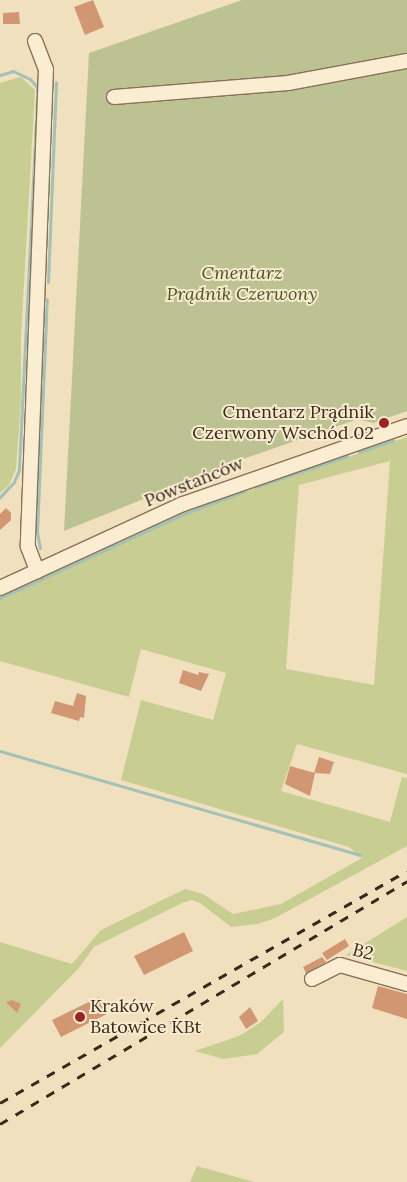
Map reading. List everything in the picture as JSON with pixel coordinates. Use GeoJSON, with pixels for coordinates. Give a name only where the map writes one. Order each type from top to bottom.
{"type":"FeatureCollection","features":[{"type":"Feature","properties":{"kind":"street"},"geometry":{"type":"LineString","coordinates":[[35,41],[46,70],[28,547],[37,572]]}},
{"type":"Feature","properties":{"kind":"street"},"geometry":{"type":"LineString","coordinates":[[114,97],[288,83],[407,60]]}},
{"type":"Feature","properties":{"kind":"street","name":"Powstańców"},"geometry":{"type":"LineString","coordinates":[[0,588],[183,504],[407,426]]}},
{"type":"Feature","properties":{"kind":"street","name":"B2"},"geometry":{"type":"LineString","coordinates":[[312,979],[340,965],[407,984]]}},
{"type":"Feature","properties":{"kind":"green space","name":"Cmentarz Prądnik Czerwony"},"geometry":{"type":"Polygon","coordinates":[[[242,0],[407,0],[407,411],[373,423],[358,419],[243,459],[64,531],[89,53],[242,0]]]}},
{"type":"Feature","properties":{"kind":"green space"},"geometry":{"type":"Polygon","coordinates":[[[21,77],[35,90],[21,337],[21,399],[16,469],[9,485],[0,493],[0,83],[21,77]]]}},
{"type":"Feature","properties":{"kind":"green space"},"geometry":{"type":"Polygon","coordinates":[[[407,437],[407,774],[297,744],[281,791],[390,822],[402,777],[407,778],[407,846],[275,918],[258,924],[231,927],[200,903],[192,900],[182,903],[94,947],[78,969],[0,1048],[0,942],[72,964],[101,930],[185,889],[203,894],[233,914],[281,904],[362,858],[349,847],[121,780],[141,700],[213,720],[226,673],[141,649],[129,697],[0,661],[0,600],[185,512],[407,437]],[[390,461],[299,485],[286,669],[374,685],[390,461]]]}},
{"type":"Feature","properties":{"kind":"green space"},"geometry":{"type":"Polygon","coordinates":[[[407,917],[407,971],[346,955],[407,917]]]}},
{"type":"Feature","properties":{"kind":"green space"},"geometry":{"type":"Polygon","coordinates":[[[283,999],[284,1032],[257,1054],[223,1059],[195,1051],[239,1036],[261,1022],[283,999]]]}},
{"type":"Feature","properties":{"kind":"green space"},"geometry":{"type":"Polygon","coordinates":[[[197,1166],[254,1182],[190,1182],[197,1166]]]}},
{"type":"Feature","properties":{"kind":"building"},"geometry":{"type":"Polygon","coordinates":[[[93,0],[104,27],[85,35],[74,7],[93,0]]]}},
{"type":"Feature","properties":{"kind":"building"},"geometry":{"type":"Polygon","coordinates":[[[19,12],[20,24],[3,24],[3,13],[19,12]]]}},
{"type":"Feature","properties":{"kind":"building"},"geometry":{"type":"Polygon","coordinates":[[[6,508],[11,513],[11,520],[0,530],[0,514],[6,508]]]}},
{"type":"Feature","properties":{"kind":"building"},"geometry":{"type":"Polygon","coordinates":[[[183,670],[198,675],[199,672],[209,674],[201,691],[179,683],[183,670]]]}},
{"type":"Feature","properties":{"kind":"building"},"geometry":{"type":"Polygon","coordinates":[[[77,693],[86,696],[84,718],[80,717],[79,721],[51,713],[55,701],[73,706],[77,693]]]}},
{"type":"Feature","properties":{"kind":"building"},"geometry":{"type":"Polygon","coordinates":[[[319,757],[334,762],[330,774],[314,773],[319,757]]]}},
{"type":"Feature","properties":{"kind":"building"},"geometry":{"type":"Polygon","coordinates":[[[290,766],[315,773],[310,796],[285,784],[290,766]]]}},
{"type":"Feature","properties":{"kind":"building"},"geometry":{"type":"Polygon","coordinates":[[[184,932],[193,951],[144,975],[134,956],[184,932]]]}},
{"type":"Feature","properties":{"kind":"building"},"geometry":{"type":"Polygon","coordinates":[[[345,939],[349,946],[327,960],[322,953],[345,939]]]}},
{"type":"Feature","properties":{"kind":"building"},"geometry":{"type":"Polygon","coordinates":[[[322,957],[326,962],[306,973],[303,967],[322,957]]]}},
{"type":"Feature","properties":{"kind":"building"},"geometry":{"type":"Polygon","coordinates":[[[378,986],[407,994],[407,1019],[372,1008],[378,986]]]}},
{"type":"Feature","properties":{"kind":"building","name":"Kraków Batowice KBt"},"geometry":{"type":"Polygon","coordinates":[[[99,997],[107,1014],[61,1037],[52,1020],[99,997]]]}},
{"type":"Feature","properties":{"kind":"building"},"geometry":{"type":"Polygon","coordinates":[[[12,1000],[21,1004],[17,1013],[6,1002],[12,1000]]]}},
{"type":"Feature","properties":{"kind":"building"},"geometry":{"type":"Polygon","coordinates":[[[250,1007],[258,1021],[246,1029],[239,1017],[250,1007]]]}},
{"type":"Feature","properties":{"kind":"waterway"},"geometry":{"type":"LineString","coordinates":[[0,75],[13,71],[30,79],[37,87],[19,470],[14,482],[0,497]]}},
{"type":"Feature","properties":{"kind":"waterway"},"geometry":{"type":"LineString","coordinates":[[48,282],[56,82]]}},
{"type":"Feature","properties":{"kind":"waterway"},"geometry":{"type":"LineString","coordinates":[[40,548],[37,533],[47,299]]}},
{"type":"Feature","properties":{"kind":"waterway"},"geometry":{"type":"LineString","coordinates":[[359,452],[393,440]]}},
{"type":"Feature","properties":{"kind":"waterway"},"geometry":{"type":"LineString","coordinates":[[255,487],[347,456]]}},
{"type":"Feature","properties":{"kind":"waterway"},"geometry":{"type":"LineString","coordinates":[[0,598],[181,515],[245,491]]}},
{"type":"Feature","properties":{"kind":"waterway"},"geometry":{"type":"LineString","coordinates":[[0,751],[360,855]]}},
{"type":"Feature","properties":{"kind":"railway"},"geometry":{"type":"LineString","coordinates":[[0,1103],[407,871]]}},
{"type":"Feature","properties":{"kind":"railway"},"geometry":{"type":"LineString","coordinates":[[0,1124],[407,881]]}},
{"type":"Feature","properties":{"kind":"place","name":"Cmentarz Prądnik Czerwony Wschód 02"},"geometry":{"type":"Point","coordinates":[384,423]}},
{"type":"Feature","properties":{"kind":"place","name":"Kraków Batowice KBt"},"geometry":{"type":"Point","coordinates":[80,1017]}}]}
